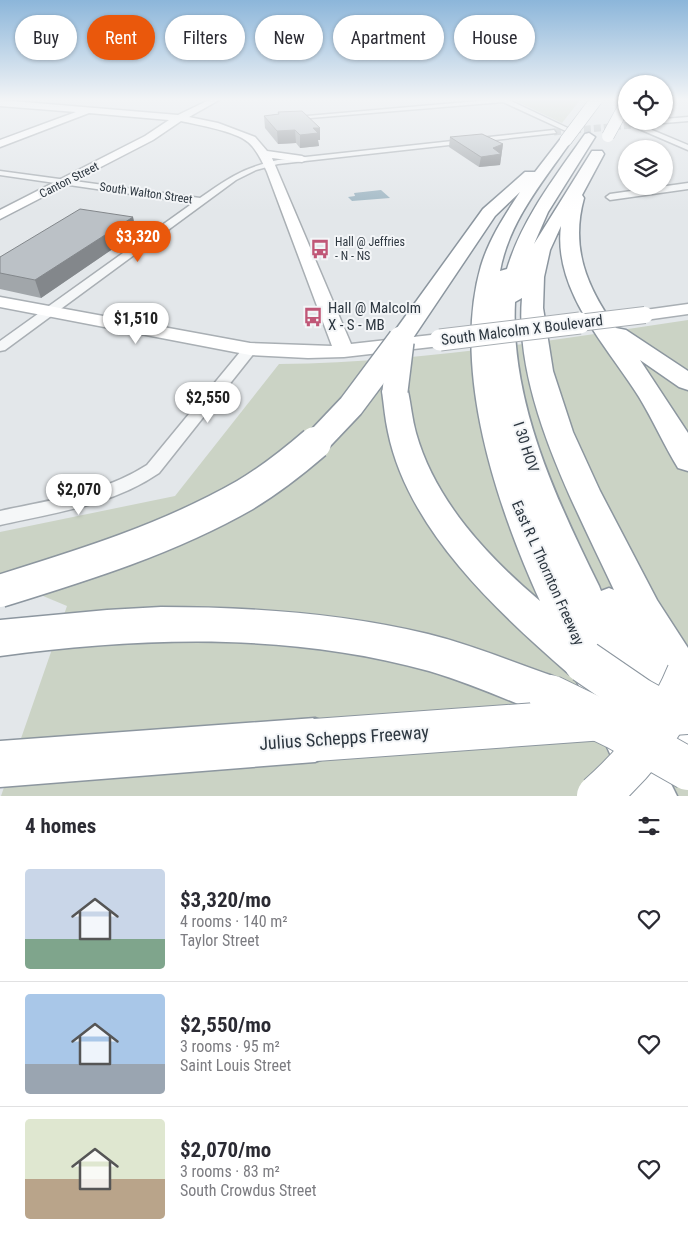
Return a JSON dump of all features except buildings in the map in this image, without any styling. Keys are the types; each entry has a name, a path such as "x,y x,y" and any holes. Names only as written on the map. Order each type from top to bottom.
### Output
{"highway":[{"name":"East R L Thornton Freeway","path":"577,137 510,221 497,246 488,276 484,313 484,358 492,417 511,488 534,549 653,796"},
{"path":"0,591 100,560 169,533 244,496 296,460 318,442 351,407 464,248 501,201 577,137"},
{"name":"I 30 HOV","path":"577,137 522,249 515,273 512,319 517,364 528,414 563,510 595,578 688,742"},
{"name":"I 30 HOV","path":"577,137 523,228 508,266 502,318 508,383 533,470 558,533 625,672 688,790"},
{"name":"East R L Thornton Freeway","path":"578,137 580,186 555,219 541,248 534,277 533,310 537,354 551,407 577,473 651,626 688,681"},
{"path":"580,186 572,208 568,232 570,254 576,274 599,319 670,424 688,461"},
{"path":"599,319 649,357 688,382"},
{"path":"401,339 395,391 397,417 406,452 426,496 458,541 523,610 578,656 639,699 688,726"},
{"path":"0,638 135,626 199,624 315,632 372,641 429,654 550,696 616,728 688,769"},
{"path":"598,796 613,783 652,740 681,691 688,673"},
{"name":"Julius Schepps Freeway","path":"0,764 688,713"}],"street":[{"path":"0,144 18,137"},
{"name":"Canton Street","path":"0,215 150,137"},
{"path":"246,137 251,140 266,158 344,351"},
{"path":"0,347 202,201 266,158 302,159 564,137"},
{"path":"662,137 688,148"},
{"name":"South Walton Street","path":"0,173 202,201"},
{"path":"610,196 688,186"},
{"name":"South Malcolm X Boulevard","path":"0,302 250,349 308,352 344,351 688,309"},
{"path":"0,518 118,488 144,477 250,349"}],"shaded area":[{"path":"688,320 688,796 1,796 67,606 0,578 0,532 175,496 279,364 331,363 433,355"}],"water":[{"path":"381,190 390,198 352,201 348,197 355,196 354,193"}],"place":[{"name":"Hall @ Jeffries - N - NS","path":"320,249"},
{"name":"Hall @ Malcolm X - S - MB","path":"313,317"}]}
